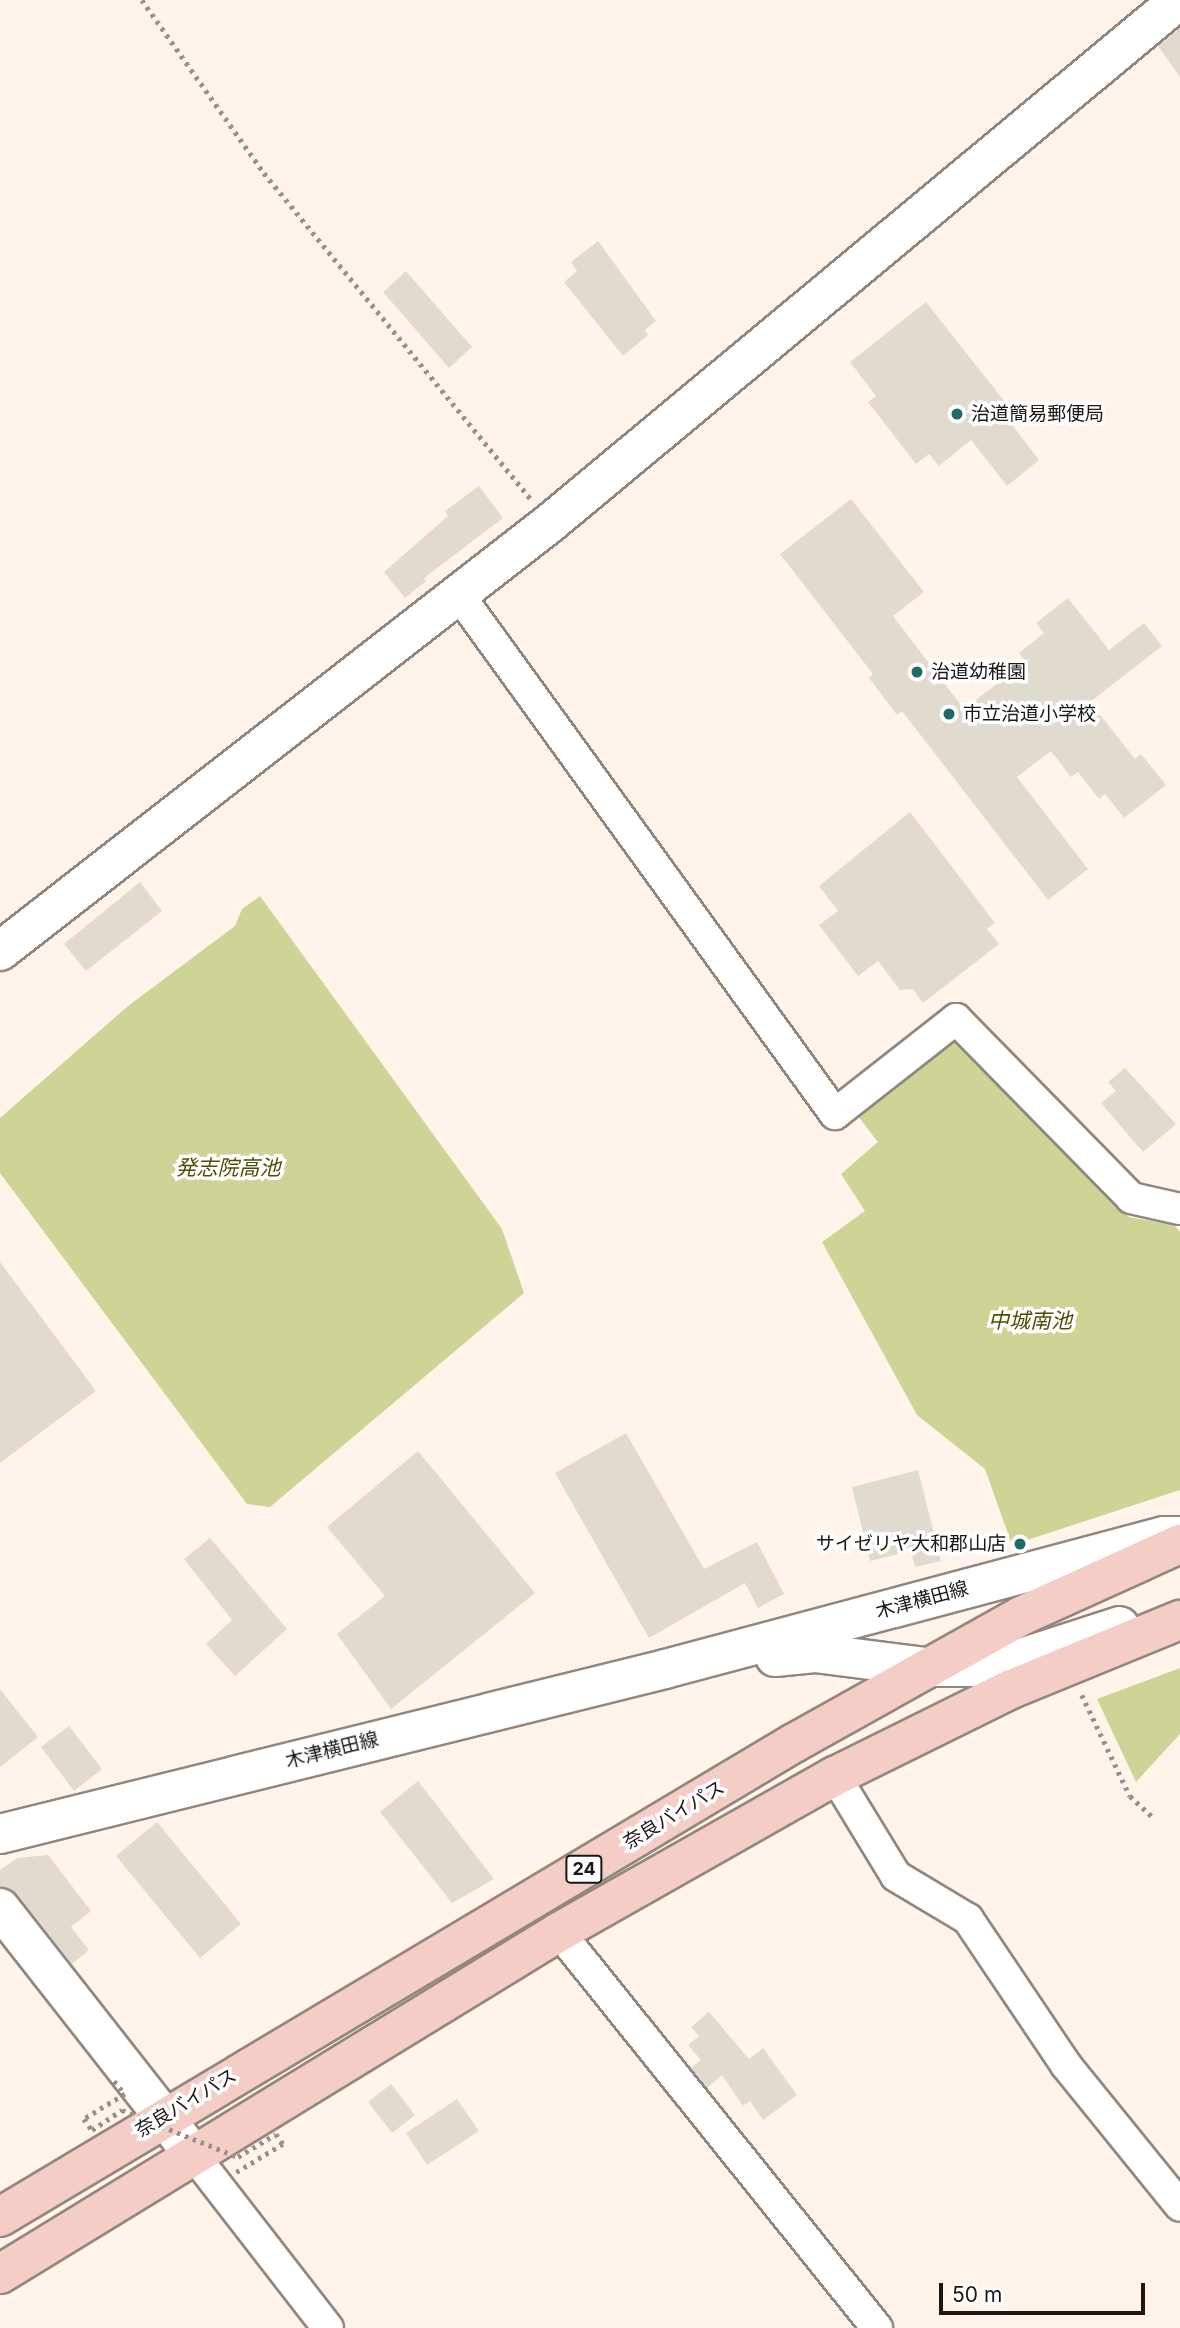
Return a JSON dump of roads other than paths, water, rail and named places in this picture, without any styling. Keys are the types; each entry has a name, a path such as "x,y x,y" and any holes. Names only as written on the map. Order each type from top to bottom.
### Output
{"highway":[{"name":"奈良バイパス","path":"0,2217 165,2116 926,1667 1021,1616 1180,1544"},
{"name":"24","path":"0,2274 559,1932 835,1776 1070,1665 1180,1620"}],"street":[{"path":"0,951 550,523 1179,0"},
{"path":"459,595 835,1114 956,1018 1131,1198 1179,1204"},
{"name":"木津横田線","path":"0,1834 665,1669 1164,1536 1180,1536"},
{"name":"木津横田線","path":"665,1669 815,1653 926,1667 993,1667 1123,1624 1180,1612"},
{"path":"835,1776 896,1876 968,1919 1066,2066 1180,2206"},
{"path":"0,1908 328,2328"},
{"path":"559,1932 877,2328"}],"water":[{"name":"発志院高池","path":"260,896 502,1229 524,1293 270,1507 247,1504 0,1173 0,1118 128,1006 235,926 242,909"},
{"name":"中城南池","path":"951,1034 961,1035 1129,1217 1174,1225 1180,1232 1180,1490 1012,1545 985,1469 917,1415 822,1242 865,1211 841,1174 878,1142 854,1111"},
{"path":"1180,1668 1180,1734 1136,1782 1097,1699"}],"place":[{"name":"治道簡易郵便局","path":"957,414"},
{"name":"治道幼稚園","path":"917,672"},
{"name":"市立治道小学校","path":"949,714"},
{"name":"サイゼリヤ大和郡山店","path":"1020,1544"}]}
